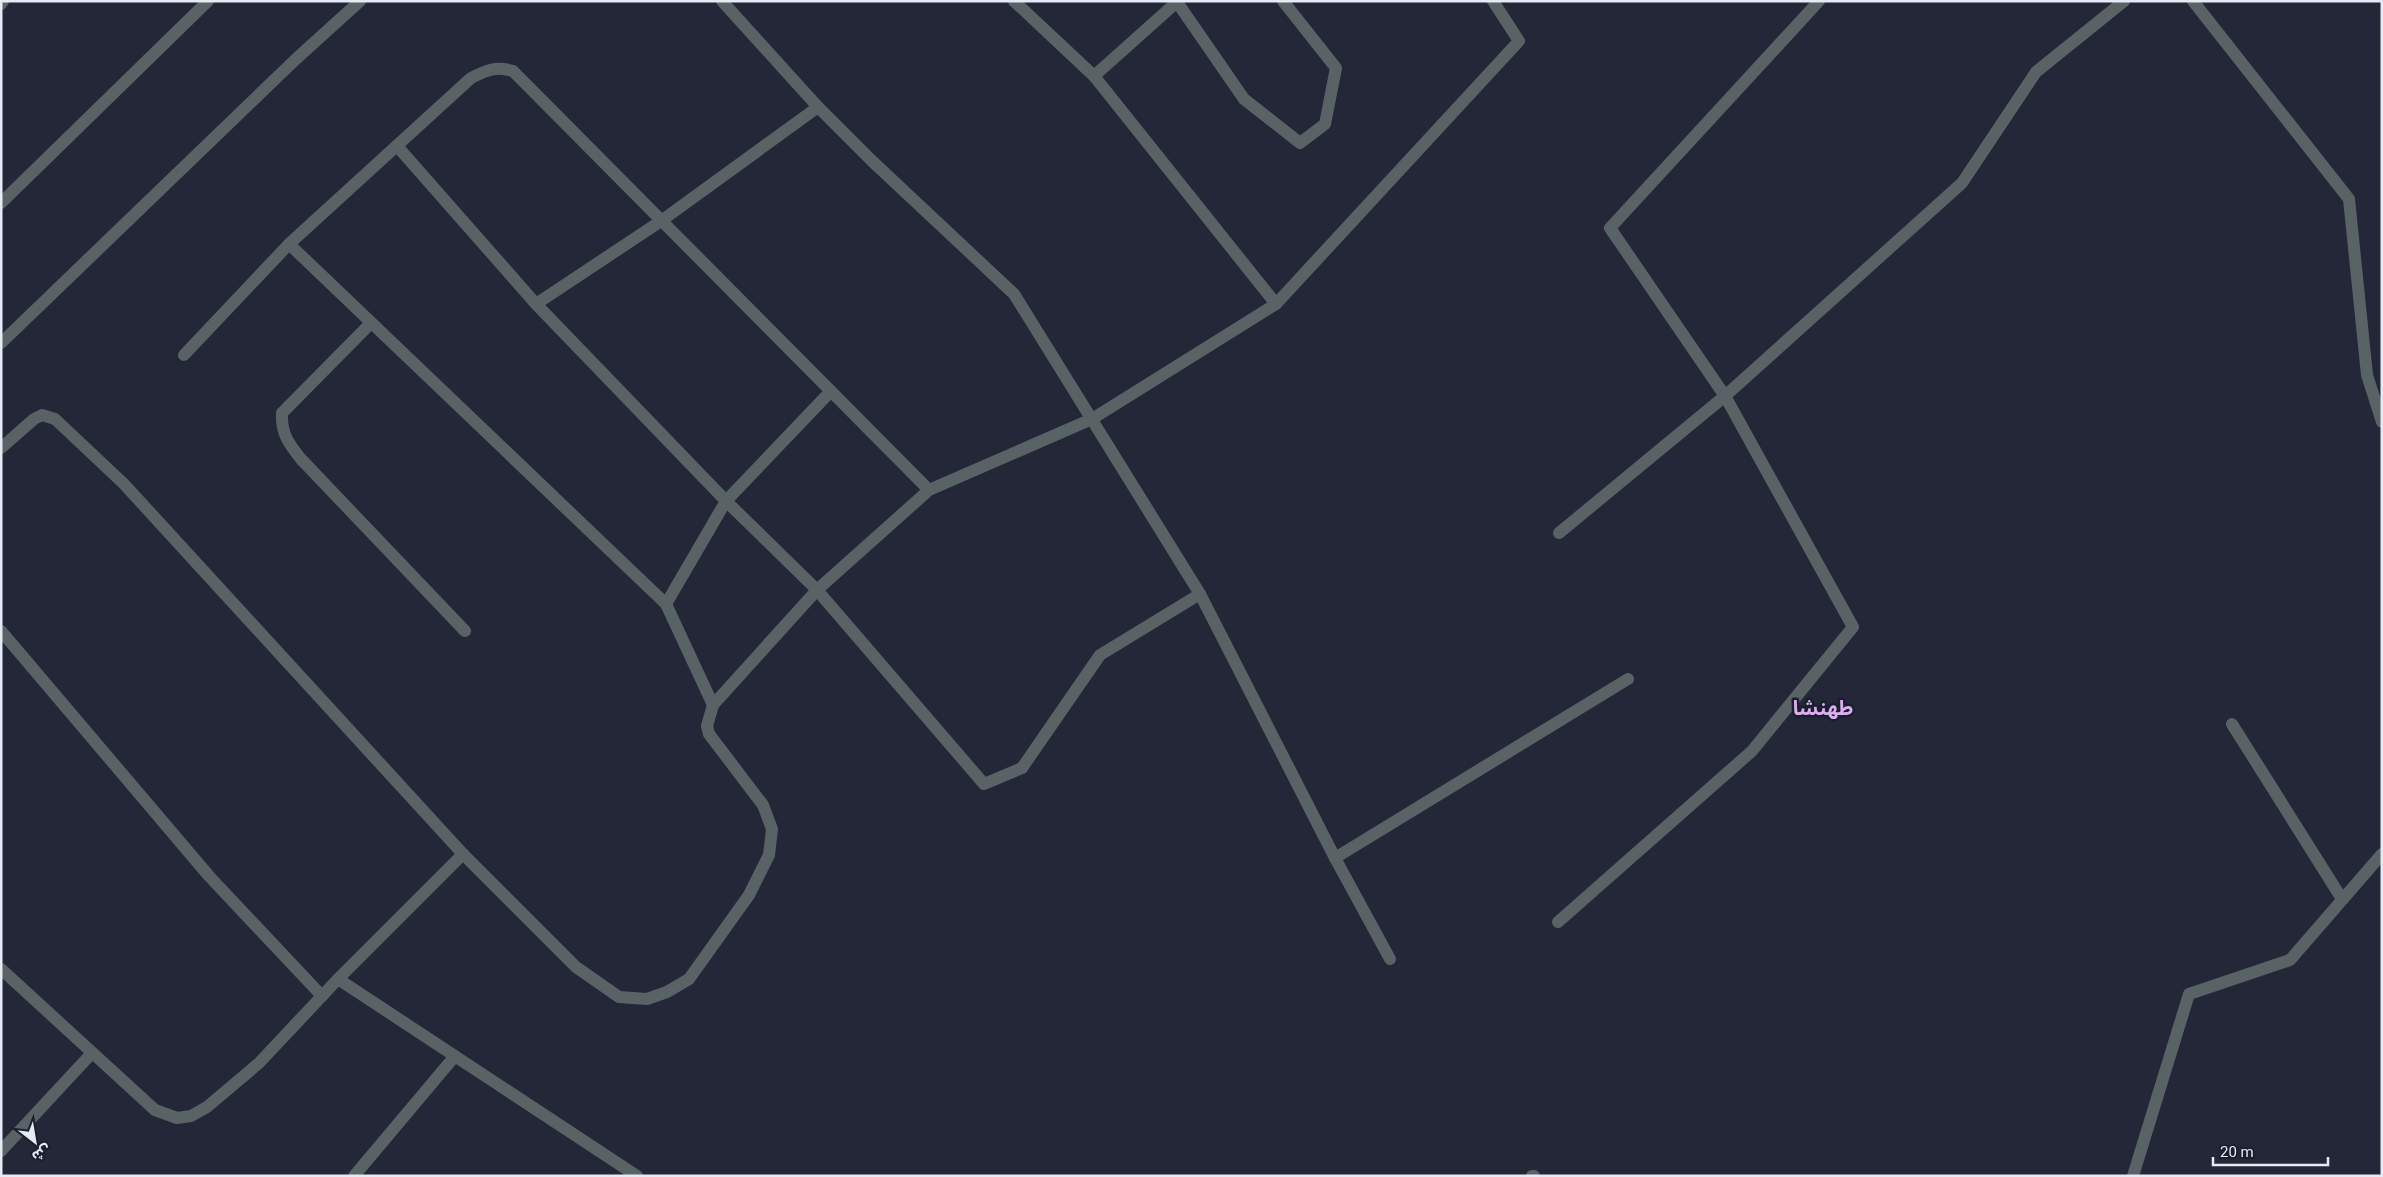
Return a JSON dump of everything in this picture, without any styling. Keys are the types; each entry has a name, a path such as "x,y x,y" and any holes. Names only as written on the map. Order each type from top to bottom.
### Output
{"street":[{"path":"1,343 289,66 360,1"},
{"path":"722,1 818,107 871,160 1014,294 1200,594 1335,858 1390,959"},
{"path":"1014,1 1094,76 1276,304"},
{"path":"1094,76 1177,2 1244,99 1300,143 1325,124 1336,68 1283,1"},
{"path":"1,448 34,419 42,415 55,419 124,484 463,854 576,968 593,982 619,997 647,999 674,988 689,979 749,895 769,855 772,828 764,805 709,734 707,726 713,704 818,590 929,490 1092,419 1276,304 1519,41 1492,1"},
{"path":"1558,922 1752,751 1853,627 1725,396 1610,228 1819,1"},
{"path":"1559,533 1725,396 1962,183 2036,72 2124,1"},
{"path":"2193,1 2349,199 2367,375 2382,422"},
{"path":"1,203 206,2"},
{"path":"184,356 289,244 471,78 488,69 500,67 513,71 929,490"},
{"path":"536,304 662,222 818,107"},
{"path":"397,146 536,304 726,501 818,590 984,784 1022,768 1100,655 1200,594"},
{"path":"289,244 666,604 713,704"},
{"path":"372,323 282,413 282,425 286,440 301,459 465,631"},
{"path":"666,604 726,501 831,391"},
{"path":"1,631 209,876 322,996"},
{"path":"1335,858 1628,679"},
{"path":"2232,724 2342,899"},
{"path":"1,969 155,1110 177,1118 191,1116 207,1107 258,1063 338,979 463,854"},
{"path":"2133,1176 2189,994 2290,960 2382,854"},
{"path":"338,979 636,1176"},
{"path":"1,1151 92,1053"},
{"path":"354,1176 455,1056"}],"district":[{"name":"طهنشا","path":"1823,708"}]}
